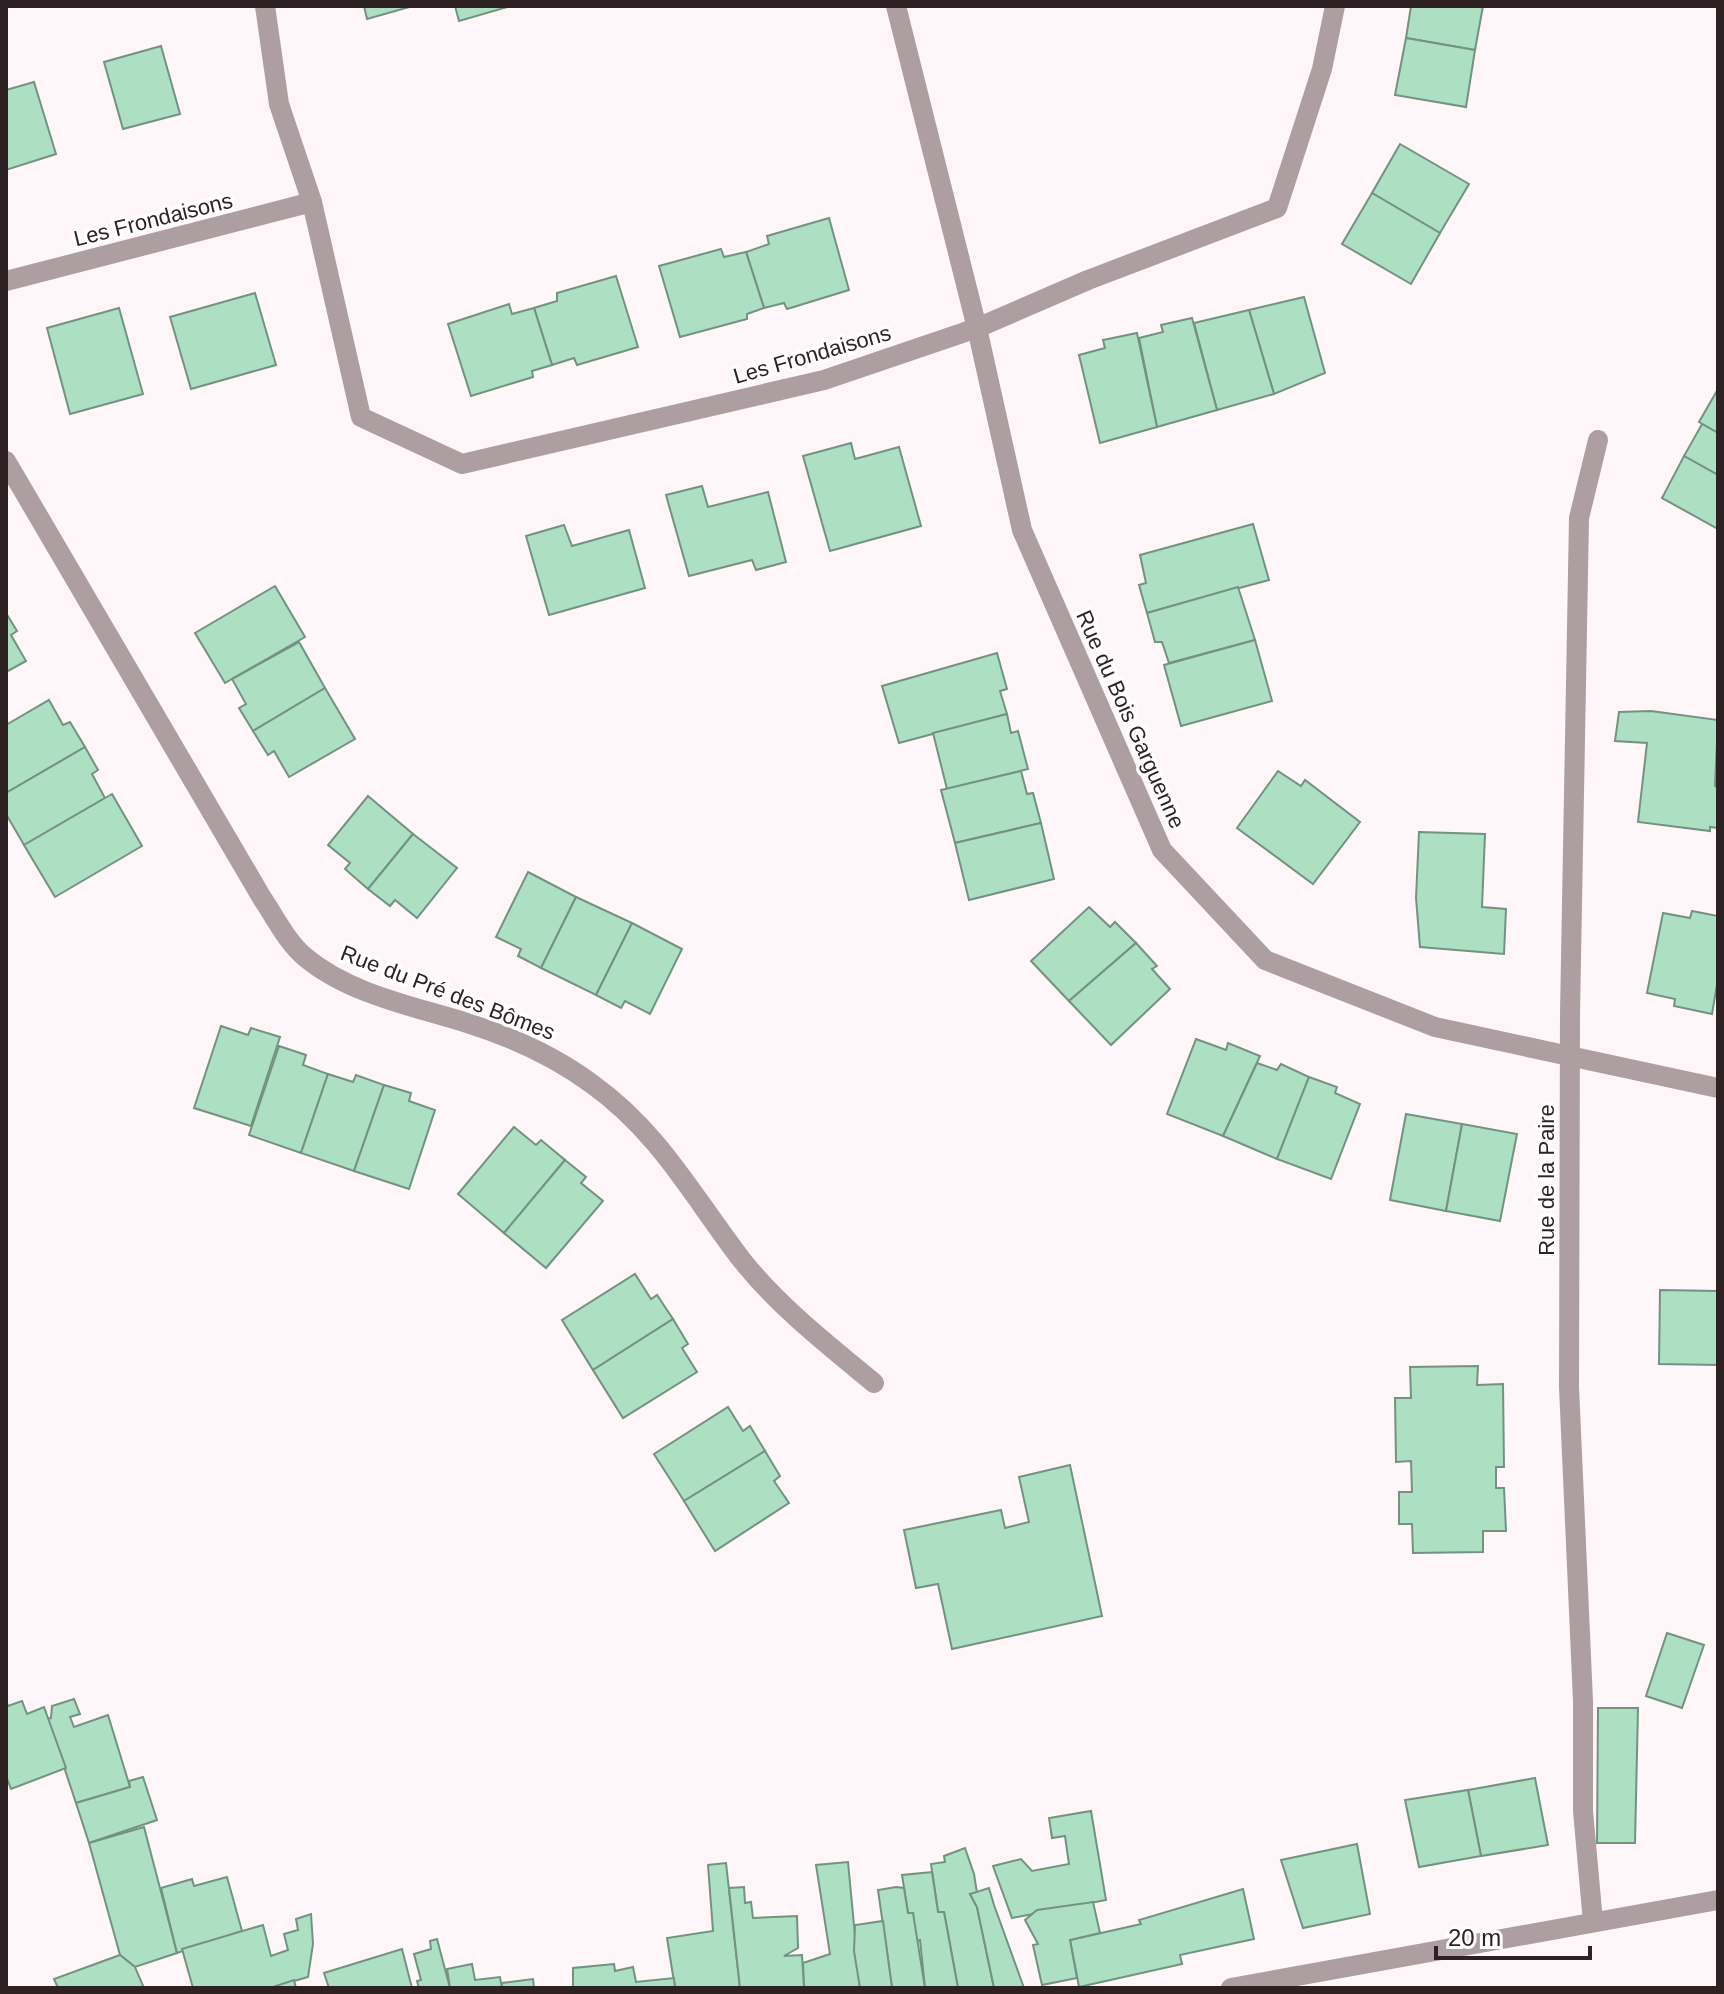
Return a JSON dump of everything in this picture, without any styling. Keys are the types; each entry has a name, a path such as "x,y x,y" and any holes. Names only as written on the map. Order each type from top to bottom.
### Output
{"street":[{"name":"Les Frondaisons","path":"265,6 279,104 312,202 361,417 462,464 824,380 977,328 1088,280 1277,208 1322,69 1335,6"},
{"name":"Rue du Bois Garguenne","path":"896,6 977,328 1022,530 1162,850 1265,960 1435,1027 1718,1088"},
{"name":"Les Frondaisons","path":"6,281 312,202"},
{"name":"Rue de la Paire","path":"1593,1922 1583,1811 1583,1701 1569,1387 1570,1056 1579,518 1598,440"},
{"name":"Rue du Pré des Bômes","path":"6,461 262,898 302,955 346,983 508,1038 556,1059 593,1084 627,1112 657,1143 682,1173 742,1261 771,1292 874,1383"},
{"path":"1231,1988 1718,1900"}],"building":[{"path":"364,6 413,6 367,19"},
{"path":"455,6 511,6 459,21"},
{"path":"1411,6 1483,6 1475,50 1406,38"},
{"path":"1406,38 1475,50 1466,107 1395,95"},
{"path":"161,46 180,114 123,129 104,62"},
{"path":"34,82 56,154 6,170 6,90"},
{"path":"1400,144 1469,184 1440,233 1372,193"},
{"path":"1372,193 1440,233 1411,284 1342,244"},
{"path":"829,218 849,290 787,309 784,303 764,308 746,252 769,244 767,236"},
{"path":"721,249 724,257 746,252 764,308 747,314 747,319 680,337 659,266"},
{"path":"616,276 638,347 577,365 574,358 552,365 534,308 557,301 557,293"},
{"path":"255,293 276,365 191,389 170,317"},
{"path":"1304,297 1325,373 1274,394 1249,310"},
{"path":"509,304 512,314 534,308 552,365 532,371 533,377 471,396 448,324"},
{"path":"119,308 143,394 70,414 47,328"},
{"path":"1249,310 1274,394 1217,410 1194,323"},
{"path":"1192,318 1217,410 1157,427 1139,338 1163,332 1161,325"},
{"path":"1137,333 1157,427 1100,443 1079,355 1105,348 1103,340"},
{"path":"1718,389 1718,433 1699,422"},
{"path":"1702,424 1718,433 1718,475 1684,456"},
{"path":"851,443 855,459 899,447 921,526 830,551 803,456"},
{"path":"1684,456 1718,475 1718,529 1662,498"},
{"path":"702,486 708,507 768,492 786,562 756,570 752,560 689,576 666,495"},
{"path":"1253,524 1269,580 1147,613 1139,585 1146,583 1140,555"},
{"path":"564,525 572,546 629,530 645,588 549,615 526,536"},
{"path":"275,586 305,637 225,683 195,633"},
{"path":"1238,587 1255,640 1169,663 1162,642 1155,642 1147,613"},
{"path":"6,613 17,631 11,635 26,661 6,672"},
{"path":"1255,640 1272,701 1181,726 1164,665"},
{"path":"299,642 325,688 253,731 239,708 246,704 232,679"},
{"path":"997,653 1007,689 1000,691 1007,714 899,743 882,686"},
{"path":"325,688 355,739 289,777 274,751 268,755 253,731"},
{"path":"49,700 63,725 70,722 85,747 6,793 6,725"},
{"path":"1651,711 1718,720 1715,786 1718,787 1718,828 1710,827 1710,831 1638,822 1647,743 1615,741 1619,712"},
{"path":"1007,714 1011,733 1018,731 1028,769 947,789 933,733"},
{"path":"85,747 98,770 92,774 105,798 24,845 6,814 6,793"},
{"path":"1021,771 1027,794 1033,793 1041,823 955,843 941,790"},
{"path":"1278,771 1301,786 1305,780 1360,822 1313,884 1237,828"},
{"path":"112,794 142,846 55,897 24,845"},
{"path":"368,796 413,834 368,889 345,869 350,863 328,845"},
{"path":"1041,823 1054,879 969,900 955,843"},
{"path":"1419,832 1485,834 1482,907 1506,909 1504,954 1420,947 1416,898"},
{"path":"413,834 457,868 417,918 395,900 390,906 368,889"},
{"path":"528,872 576,897 541,968 518,956 521,949 496,937"},
{"path":"576,897 632,923 596,995 541,968"},
{"path":"1089,907 1110,927 1115,922 1136,943 1069,1001 1031,961"},
{"path":"1692,911 1718,916 1718,979 1712,1014 1674,1006 1675,999 1647,993 1663,913 1690,918"},
{"path":"632,923 682,949 650,1014 625,1001 621,1008 596,995"},
{"path":"1136,943 1157,966 1152,969 1170,989 1111,1045 1069,1001"},
{"path":"221,1026 248,1035 251,1028 280,1037 251,1126 194,1108"},
{"path":"1196,1039 1226,1050 1228,1043 1260,1056 1223,1136 1167,1114"},
{"path":"279,1046 306,1055 303,1065 328,1074 301,1153 249,1135"},
{"path":"1257,1063 1277,1070 1281,1064 1309,1077 1277,1159 1223,1136"},
{"path":"328,1074 353,1082 356,1075 384,1085 354,1171 301,1153"},
{"path":"1309,1077 1337,1087 1335,1093 1360,1104 1331,1179 1277,1159"},
{"path":"384,1085 411,1093 409,1101 435,1110 409,1189 354,1171"},
{"path":"1406,1114 1462,1124 1446,1211 1390,1200"},
{"path":"1462,1124 1517,1134 1500,1221 1446,1211"},
{"path":"514,1127 536,1145 541,1140 565,1160 504,1233 458,1194"},
{"path":"565,1160 586,1177 581,1183 603,1201 546,1268 504,1233"},
{"path":"635,1274 651,1299 657,1295 673,1319 593,1370 562,1320"},
{"path":"1660,1290 1718,1291 1718,1365 1659,1364"},
{"path":"673,1319 688,1344 682,1348 697,1372 623,1418 593,1370"},
{"path":"1478,1366 1477,1385 1503,1384 1504,1467 1496,1467 1496,1488 1504,1488 1506,1531 1483,1531 1483,1552 1413,1553 1412,1524 1399,1524 1399,1492 1412,1492 1411,1461 1396,1462 1395,1398 1411,1398 1410,1367"},
{"path":"728,1407 743,1431 750,1426 765,1451 684,1501 654,1454"},
{"path":"765,1451 780,1476 774,1481 789,1503 715,1551 684,1501"},
{"path":"1070,1465 1102,1616 952,1649 938,1584 916,1588 904,1530 1001,1510 1005,1528 1029,1522 1019,1477"},
{"path":"1667,1633 1704,1645 1682,1708 1646,1696"},
{"path":"74,1699 80,1714 70,1717 74,1727 108,1715 130,1787 76,1803 48,1719 51,1718 52,1706"},
{"path":"6,1700 8,1706 22,1701 27,1714 44,1707 66,1768 11,1789 6,1776"},
{"path":"1598,1708 1638,1708 1635,1843 1597,1843"},
{"path":"143,1777 157,1820 89,1843 76,1803 130,1787 129,1781"},
{"path":"1535,1778 1548,1845 1481,1856 1468,1790"},
{"path":"1468,1790 1481,1856 1419,1867 1405,1800"},
{"path":"1091,1811 1106,1900 1012,1918 993,1866 1021,1859 1032,1871 1069,1864 1065,1836 1052,1838 1049,1818"},
{"path":"144,1827 177,1953 135,1967 120,1955 89,1843"},
{"path":"1357,1844 1370,1914 1303,1928 1281,1860"},
{"path":"965,1848 977,1893 970,1894 977,1907 994,1988 958,1988 944,1912 938,1912 931,1864 945,1862 944,1856"},
{"path":"848,1862 860,1988 804,1988 803,1963 830,1954 816,1865"},
{"path":"726,1863 740,1988 675,1988 667,1938 713,1931 708,1865"},
{"path":"932,1872 938,1912 944,1912 958,1988 925,1988 920,1940 916,1941 913,1913 908,1913 902,1875"},
{"path":"227,1877 242,1931 177,1953 161,1888 192,1879 194,1886"},
{"path":"744,1887 745,1903 751,1902 753,1918 797,1916 798,1948 784,1956 802,1955 804,1988 740,1988 729,1888"},
{"path":"904,1888 908,1913 913,1913 925,1988 892,1988 878,1890"},
{"path":"989,1888 1024,1988 994,1988 977,1907 970,1894"},
{"path":"1243,1889 1254,1939 1180,1955 1182,1964 1079,1987 1070,1940 1141,1924 1139,1920"},
{"path":"1093,1902 1100,1933 1070,1940 1077,1978 1042,1985 1033,1945 1038,1944 1025,1920 1037,1910"},
{"path":"311,1914 313,1944 308,1977 270,1988 193,1988 182,1949 263,1925 271,1956 288,1950 284,1934 298,1930 296,1919"},
{"path":"883,1921 892,1988 860,1988 854,1951 855,1925"},
{"path":"437,1939 450,1988 419,1988 417,1981 421,1980 414,1954 431,1949 430,1941"},
{"path":"402,1949 412,1988 329,1988 324,1973"},
{"path":"120,1955 135,1967 144,1988 58,1988 54,1979"},
{"path":"472,1964 475,1980 500,1977 502,1988 450,1988 447,1969"},
{"path":"614,1964 615,1971 633,1967 636,1982 674,1978 675,1988 573,1988 573,1968"},
{"path":"533,1979 534,1988 502,1988 502,1983"},
{"path":"294,1980 296,1988 270,1988"}]}
